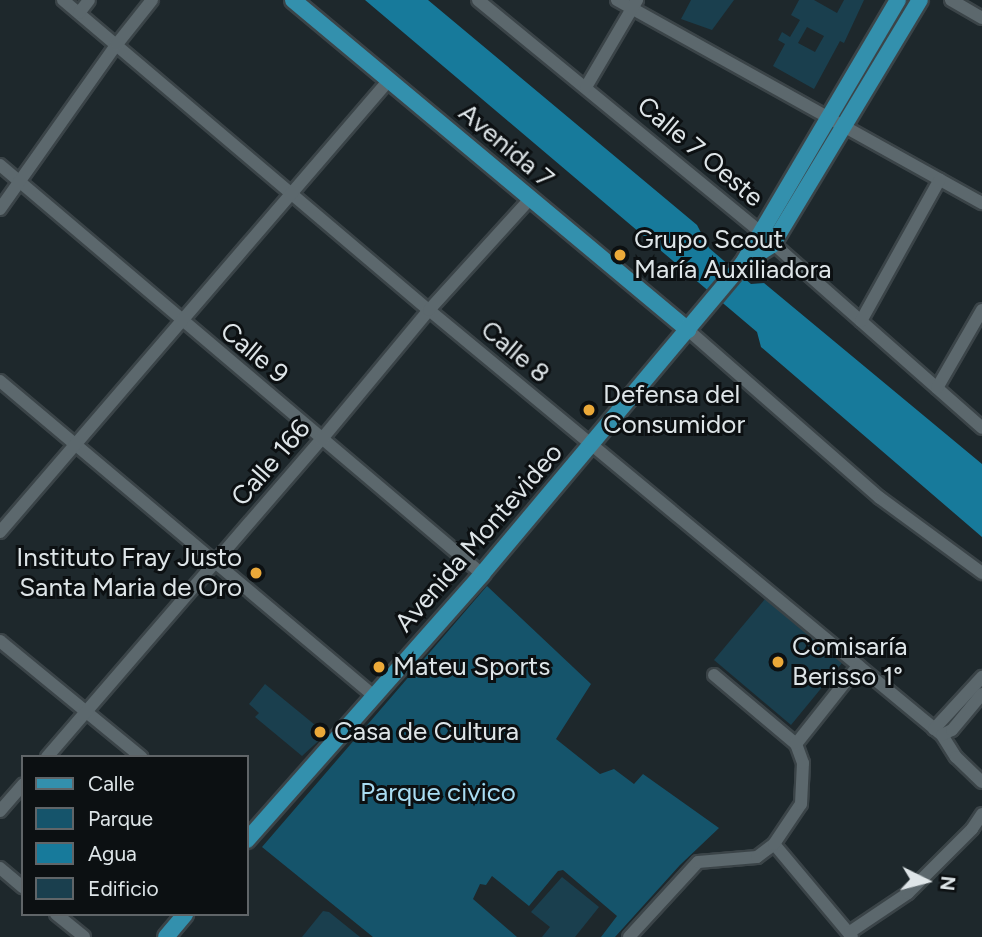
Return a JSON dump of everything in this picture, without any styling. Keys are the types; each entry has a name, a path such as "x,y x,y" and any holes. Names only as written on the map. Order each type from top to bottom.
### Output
{"main road":[{"name":"Avenida 7","path":"293,0 688,330"},
{"name":"Avenida Montevideo","path":"248,840 482,574 743,263 831,118 898,0"},
{"name":"Avenida Montevideo","path":"743,263 772,244 920,0"},
{"path":"166,937 183,916"}],"street":[{"name":"Calle 8","path":"63,0 429,310 938,732 956,757 982,782"},
{"path":"79,13 89,0"},
{"path":"0,209 117,44 152,0"},
{"name":"Calle 7 Oeste","path":"478,0 760,232 982,428"},
{"path":"617,0 634,4 982,203"},
{"path":"951,0 982,18"},
{"path":"586,87 634,4"},
{"path":"0,532 389,80"},
{"name":"Calle 9","path":"0,165 482,574"},
{"path":"861,321 940,179"},
{"name":"Calle 166","path":"49,755 321,440 429,310 530,199"},
{"path":"936,388 982,310"},
{"path":"688,330 880,498 958,552 982,573"},
{"path":"0,381 374,696"},
{"path":"0,641 139,755"},
{"path":"796,744 858,666"},
{"path":"629,937 698,862 757,857 774,844 802,804 803,763 796,744 715,675"},
{"path":"938,732 982,677"},
{"path":"938,732 952,730 982,694"},
{"path":"0,811 21,787"},
{"path":"774,844 851,935 908,893 972,829 982,814"},
{"path":"0,868 21,885"},
{"path":"58,916 84,937"}],"green space":[{"name":"Parque civico","path":"487,586 591,684 556,739 600,774 614,769 634,784 643,774 719,828 680,865 615,937 601,937 617,916 563,870 558,871 529,906 492,876 486,885 480,884 473,899 517,937 373,937 262,847"}],"water":[{"path":"365,0 428,0 697,225 709,248 751,284 764,283 982,464 982,537 761,347 757,332"}],"building":[{"path":"691,0 734,0 712,30 681,19"},
{"path":"799,0 814,0 837,13 844,0 864,0 844,43 840,41 814,89 773,66 785,44 778,40 782,32 790,37 800,20 791,15","holes":["807,27 824,36 815,52 798,43"]},
{"name":"Comisaría Berisso 1°","path":"765,599 842,663 791,725 714,660"},
{"path":"265,684 326,734 302,756 255,717 259,713 249,704"},
{"path":"562,877 599,907 575,937 542,937 550,927 531,912"},
{"path":"323,911 329,912 360,937 302,937"}],"place":[{"name":"Grupo Scout María Auxiliadora","path":"620,255"},
{"name":"Defensa del Consumidor","path":"589,410"},
{"name":"Instituto Fray Justo Santa Maria de Oro","path":"256,573"},
{"name":"Comisaría Berisso 1°","path":"778,662"},
{"name":"Mateu Sports","path":"379,667"},
{"name":"Casa de Cultura","path":"320,732"}]}
